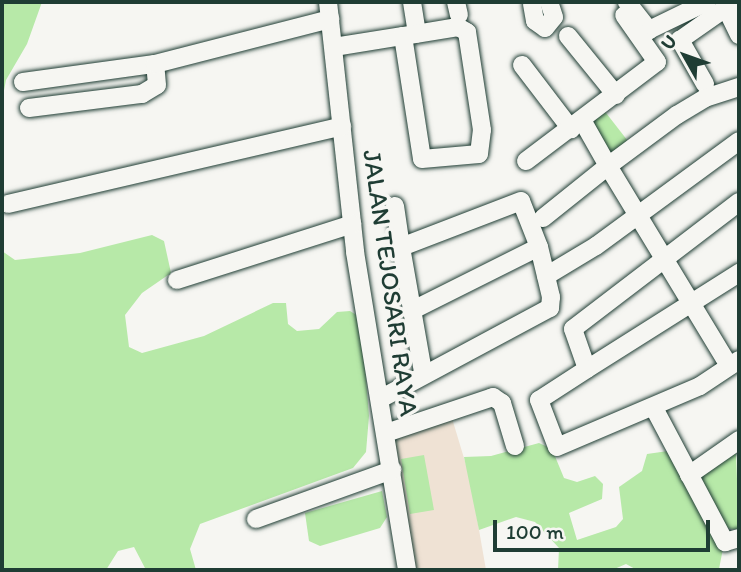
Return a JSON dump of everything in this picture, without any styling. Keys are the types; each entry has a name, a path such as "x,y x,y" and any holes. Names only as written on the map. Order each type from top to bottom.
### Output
{"street":[{"path":"334,47 410,35 458,27 467,32 482,130 479,154 422,159 410,35 412,2"},
{"path":"625,9 649,30 707,2"},
{"path":"705,84 680,40 730,5 739,35"},
{"path":"526,161 657,62 625,9"},
{"path":"23,82 155,64 329,10"},
{"name":"JALAN TEJOSARI RAYA","path":"329,10 352,224 407,570"},
{"path":"568,36 616,95"},
{"path":"29,108 142,94 157,85 155,64"},
{"path":"522,65 577,125 608,166 637,213 663,264 691,306 734,363 654,408 557,447 539,400 691,306 739,273"},
{"path":"543,218 677,115 705,98 739,87"},
{"path":"8,204 342,126"},
{"path":"546,276 596,246 637,213 739,141"},
{"path":"380,399 423,372 546,312 551,297 539,247 519,201 401,247"},
{"path":"587,369 573,329 663,264 739,202"},
{"path":"395,206 423,372"},
{"path":"177,280 352,224"},
{"path":"411,311 539,247"},
{"path":"386,433 493,397 502,402 514,446"},
{"path":"654,408 725,542 739,538"},
{"path":"689,475 739,440"},
{"path":"256,519 392,470"}],"shaded area":[{"path":"451,415 470,478 486,570 413,570 388,434"}],"green space":[{"path":"2,2 42,2 27,44 6,80 2,101"},
{"path":"603,109 631,145 613,158 585,123"},
{"path":"152,235 164,241 171,273 142,293 125,315 129,347 142,353 204,336 273,303 286,303 288,324 297,331 319,329 337,312 350,311 361,318 369,416 366,452 353,468 200,524 190,549 196,570 146,570 134,547 118,551 106,570 2,570 2,251 15,260 80,253"},
{"path":"539,443 552,449 564,478 577,482 595,476 603,484 602,499 569,513 577,540 616,527 623,519 619,487 642,471 647,454 668,451 685,482 736,453 739,530 727,528 719,569 637,570 626,564 612,570 558,570 559,548 535,522 516,517 479,530 464,457 491,456"},
{"path":"424,455 434,510 410,514 401,459"},
{"path":"382,491 387,517 380,528 320,546 309,541 305,513"}]}
